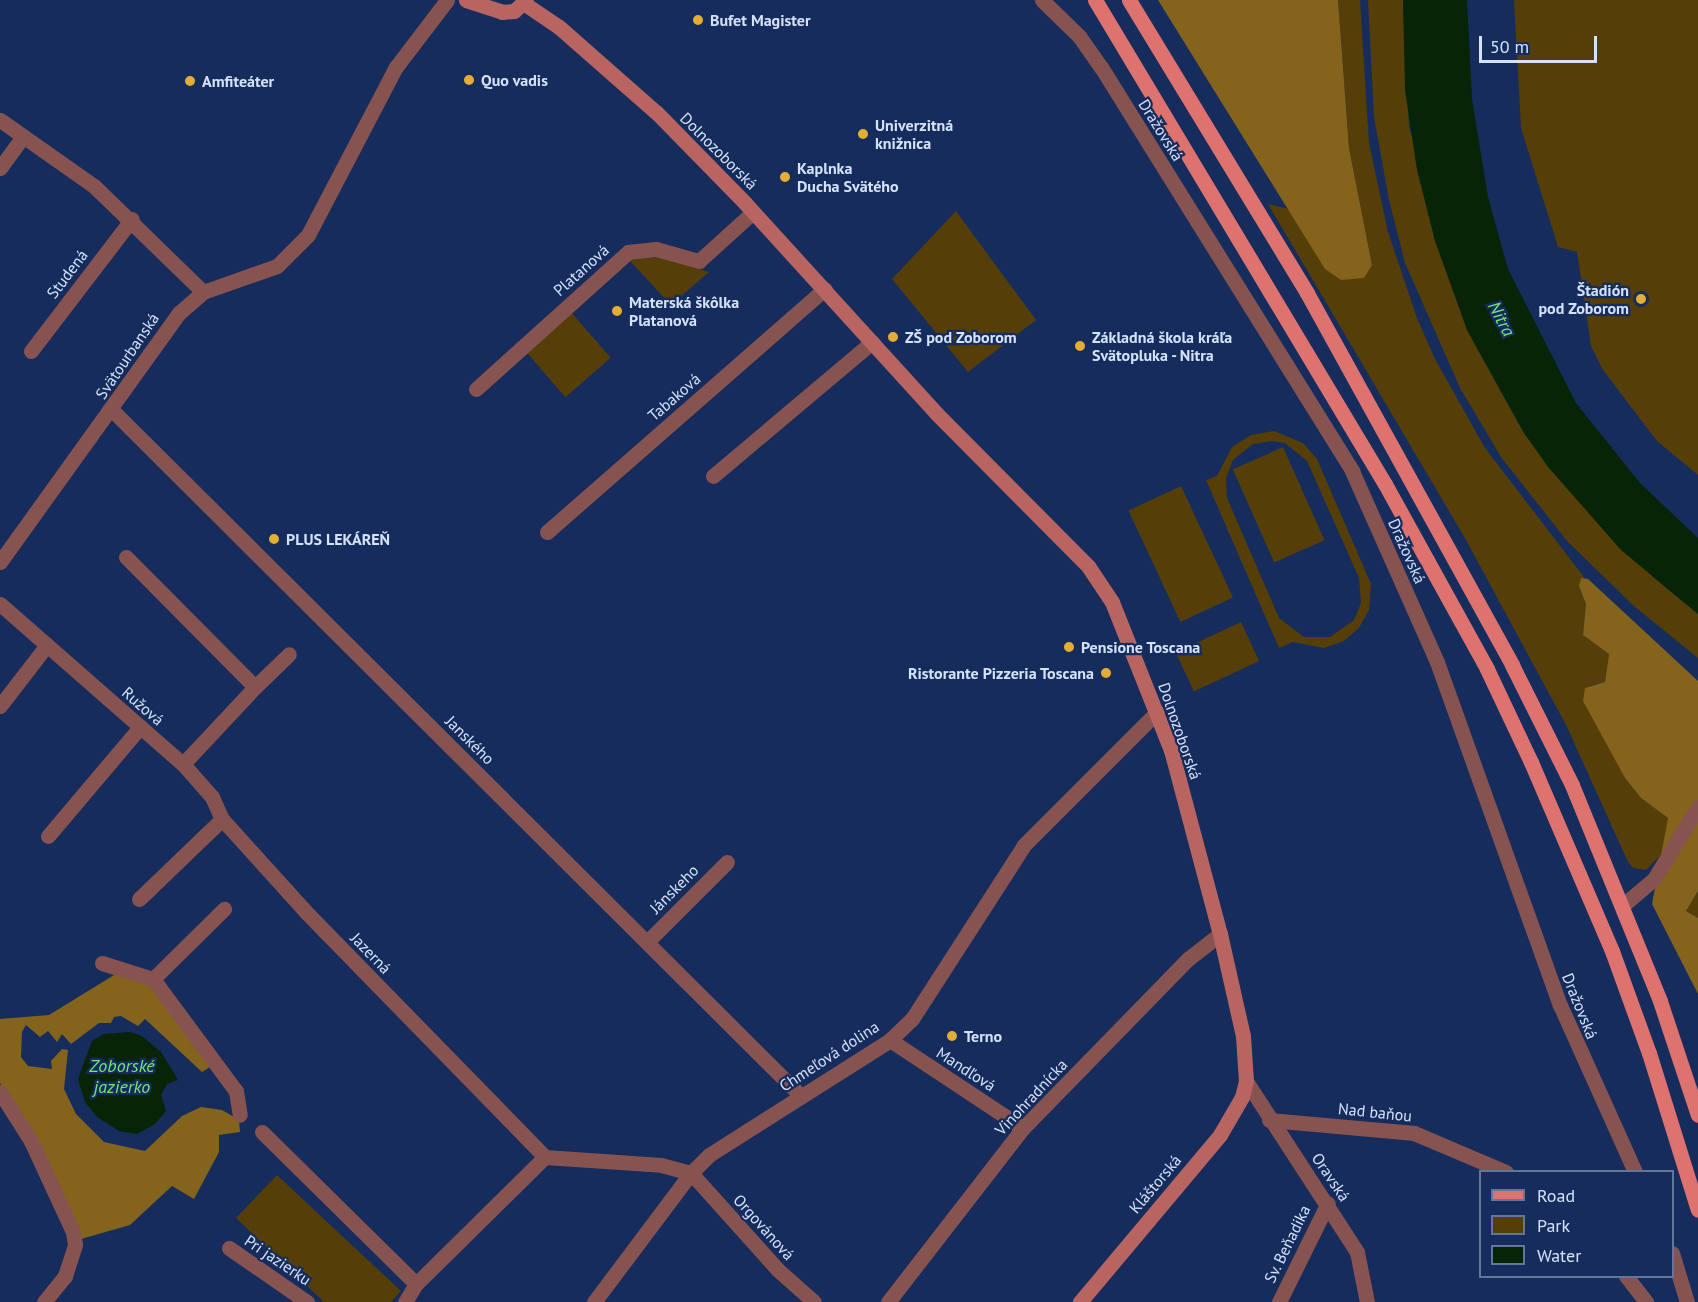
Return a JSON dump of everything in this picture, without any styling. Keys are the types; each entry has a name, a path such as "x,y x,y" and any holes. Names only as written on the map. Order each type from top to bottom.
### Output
{"main road":[{"path":"1095,0 1385,484 1486,669 1546,795 1612,951 1649,1053 1698,1210"},
{"path":"1129,0 1307,293 1406,466 1572,784 1660,1000 1698,1115"}],"street":[{"name":"Svätourbanská","path":"0,562 112,410 160,336 179,313 203,292 277,266 293,254 308,235 396,67 447,0"},
{"name":"Dolnozoborská","path":"466,0 502,12 514,11 525,2 559,27 657,113 825,289 936,413 1088,566 1112,602 1157,712 1220,934 1243,1036 1246,1081"},
{"name":"Dražovská","path":"1042,0 1079,36 1101,67 1352,471 1434,656 1560,1005 1634,1170"},
{"path":"0,120 22,138 94,186 132,219 203,292"},
{"path":"0,168 22,138"},
{"name":"Platanová","path":"476,389 628,252 656,249 699,261 753,212"},
{"name":"Studená","path":"31,351 132,219"},
{"name":"Tabaková","path":"547,532 825,289"},
{"path":"713,476 872,342"},
{"name":"Janského","path":"112,410 801,1096"},
{"path":"126,557 255,687"},
{"name":"Ružová","path":"0,604 183,764"},
{"path":"0,706 47,645"},
{"path":"183,764 289,654"},
{"name":"Chmeľová dolina","path":"594,1302 691,1173 709,1155 890,1040 912,1019 1024,845 1157,712"},
{"path":"48,836 140,727"},
{"name":"Jazerná","path":"183,764 212,797 222,819 305,911 545,1157"},
{"path":"1622,906 1654,879 1698,807"},
{"path":"138,899 222,819"},
{"name":"Jánskeho","path":"647,942 727,862"},
{"path":"153,979 224,909"},
{"name":"Vinohradnícka","path":"888,1302 1023,1128 1188,959 1220,934"},
{"path":"102,963 153,979 236,1091 240,1115"},
{"name":"Mandľová","path":"890,1040 1023,1128"},
{"name":"Oravská","path":"1246,1081 1269,1120 1328,1203 1357,1252 1367,1302"},
{"name":"Kláštorská","path":"1080,1302 1220,1135 1242,1097 1246,1081"},
{"path":"0,1092 30,1141 73,1232 75,1245 65,1276 44,1302"},
{"name":"Nad baňou","path":"1269,1120 1414,1133 1501,1170"},
{"path":"262,1132 416,1284"},
{"path":"405,1302 416,1284 545,1157 661,1165 691,1173"},
{"name":"Orgovánová","path":"691,1173 778,1270 813,1302"},
{"name":"Sv. Beňadika","path":"1279,1302 1328,1203"},
{"name":"Pri jazierku","path":"229,1248 307,1302"},
{"path":"1674,1260 1687,1302"},
{"path":"1628,1278 1646,1302"}],"green space":[{"path":"1338,0 1360,0 1369,143 1388,232 1417,318 1435,359 1485,448 1584,577 1579,586 1586,604 1583,635 1609,654 1605,682 1590,686 1625,778 1641,798 1668,818 1663,853 1646,870 1633,868 1628,862 1566,725 1466,540 1268,204 1289,209 1372,265 1349,148"},
{"path":"1368,0 1403,0 1409,127 1467,330 1524,433 1549,468 1653,577 1698,614 1698,658 1635,607 1567,541 1501,457 1460,388 1405,263 1389,200 1374,117"},
{"path":"1514,0 1698,0 1698,475 1657,441 1603,370 1591,346 1577,252 1558,247 1521,128"},
{"path":"956,211 1036,320 968,372 892,279"},
{"path":"658,257 709,272 671,305 629,260"},
{"path":"570,311 611,358 565,397 525,350"},
{"path":"1274,431 1303,443 1317,459 1371,584 1369,610 1359,628 1344,641 1324,648 1293,642 1279,648 1206,480 1217,476 1232,447 1251,435","holes":["1272,441 1285,443 1307,461 1359,578 1361,603 1354,620 1330,637 1304,637 1279,618 1227,498 1226,478 1233,460 1253,444"]},
{"path":"1283,447 1324,540 1274,563 1233,469"},
{"path":"1181,486 1233,597 1180,622 1128,511"},
{"path":"1241,622 1259,661 1194,691 1176,652"},
{"path":"1698,891 1698,918 1686,911"},
{"path":"277,1175 401,1291 391,1302 324,1302 236,1218"}],"shaded area":[{"path":"1158,0 1338,0 1349,148 1372,265 1364,278 1341,280 1325,269"},
{"path":"1581,578 1588,579 1698,681 1698,891 1686,911 1698,918 1698,994 1652,904 1668,818 1641,798 1625,778 1583,701 1585,688 1605,682 1609,654 1583,635 1586,604 1579,586"},
{"path":"119,972 149,982 210,1067 202,1072 145,1019 138,1026 121,1016 114,1017 111,1023 99,1023 71,1044 62,1034 57,1042 48,1031 40,1037 26,1025 22,1032 21,1057 28,1066 52,1069 51,1061 62,1049 68,1050 64,1089 76,1114 104,1142 145,1151 182,1116 201,1107 222,1110 239,1120 240,1132 219,1135 219,1152 194,1199 172,1186 130,1225 81,1239 59,1184 0,1083 0,1019 49,1015"}],"water":[{"name":"Nitra","path":"1403,0 1467,0 1472,99 1488,197 1508,269 1576,403 1640,483 1698,538 1698,614 1621,550 1549,468 1524,433 1467,330 1435,241 1417,170 1405,90"},
{"name":"Zoborské jazierko","path":"130,1032 142,1036 161,1052 178,1080 167,1084 161,1095 166,1111 155,1124 137,1134 119,1131 97,1117 85,1102 78,1079 92,1041 104,1034"}],"place":[{"name":"Bufet Magister","path":"698,20"},
{"name":"Quo vadis","path":"469,80"},
{"name":"Amfiteáter","path":"190,81"},
{"name":"Univerzitná knižnica","path":"863,134"},
{"name":"Kaplnka Ducha Svätého","path":"785,177"},
{"name":"Štadión pod Zoborom","path":"1641,299"},
{"name":"Materská škôlka Platanová","path":"617,311"},
{"name":"ZŠ pod Zoborom","path":"893,337"},
{"name":"Základná škola kráľa Svätopluka - Nitra","path":"1080,346"},
{"name":"PLUS LEKÁREŇ","path":"274,539"},
{"name":"Pensione Toscana","path":"1069,647"},
{"name":"Ristorante Pizzeria Toscana","path":"1106,673"},
{"name":"Terno","path":"952,1036"}]}
